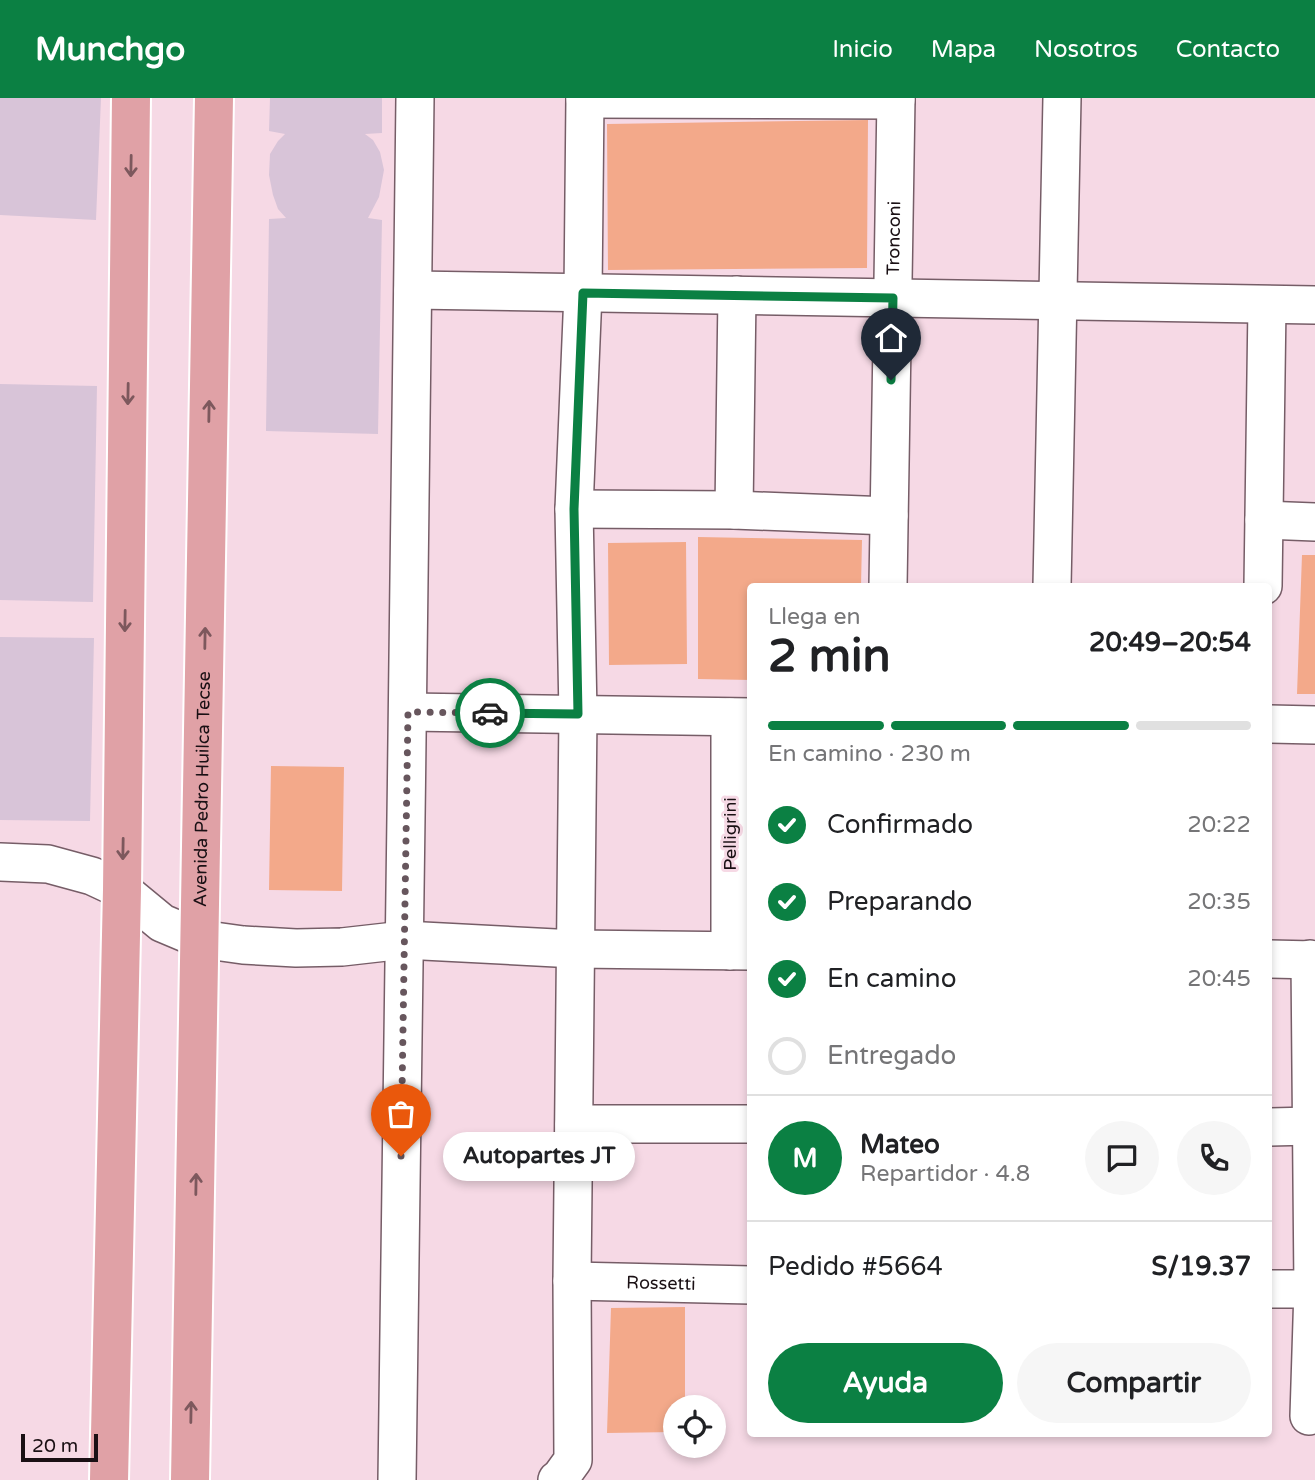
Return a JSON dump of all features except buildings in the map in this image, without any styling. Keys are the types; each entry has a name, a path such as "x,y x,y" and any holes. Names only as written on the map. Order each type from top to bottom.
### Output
{"main road":[{"path":"109,1480 122,890 131,98"},
{"name":"Avenida Pedro Huilca Tecse","path":"190,1480 214,98"}],"street":[{"path":"397,1480 415,98"},
{"path":"1052,583 1062,98"},
{"path":"556,1480 573,1460 572,1281 578,714 574,509 583,293 585,99 896,99"},
{"name":"Tronconi","path":"888,583 896,99"},
{"path":"413,290 1315,305"},
{"path":"734,510 737,295"},
{"path":"1263,583 1267,304"},
{"path":"574,509 734,510 889,516"},
{"path":"1264,520 1315,522"},
{"path":"408,712 741,717"},
{"name":"Pelligrini","path":"740,951 741,717"},
{"path":"1272,724 1315,725"},
{"path":"0,862 48,864 92,876 122,890 162,923 200,939 243,945 342,947 404,940 575,949 740,951"},
{"path":"1272,959 1312,959 1313,1289 1309,1416"},
{"path":"574,1124 747,1124"},
{"path":"1272,1127 1311,1126"},
{"name":"Rossetti","path":"572,1281 747,1285"},
{"path":"1272,1289 1313,1289"}],"shaded area":[{"path":"868,120 867,268 608,270 607,124"},
{"path":"698,537 862,540 861,583 747,583 747,680 698,679"},
{"path":"686,542 687,664 609,665 608,543"},
{"path":"1302,555 1315,555 1315,694 1297,694"},
{"path":"271,766 344,767 342,891 269,890"},
{"path":"685,1307 685,1395 663,1395 663,1432 607,1433 611,1308"}],"way so far":[{"path":"401,1156 408,712 490,713"}],"place":[{"name":"Autopartes JT","path":"401,1156"}],"route":[{"path":"490,713 578,714 574,509 583,293 893,298 891,380"}]}
